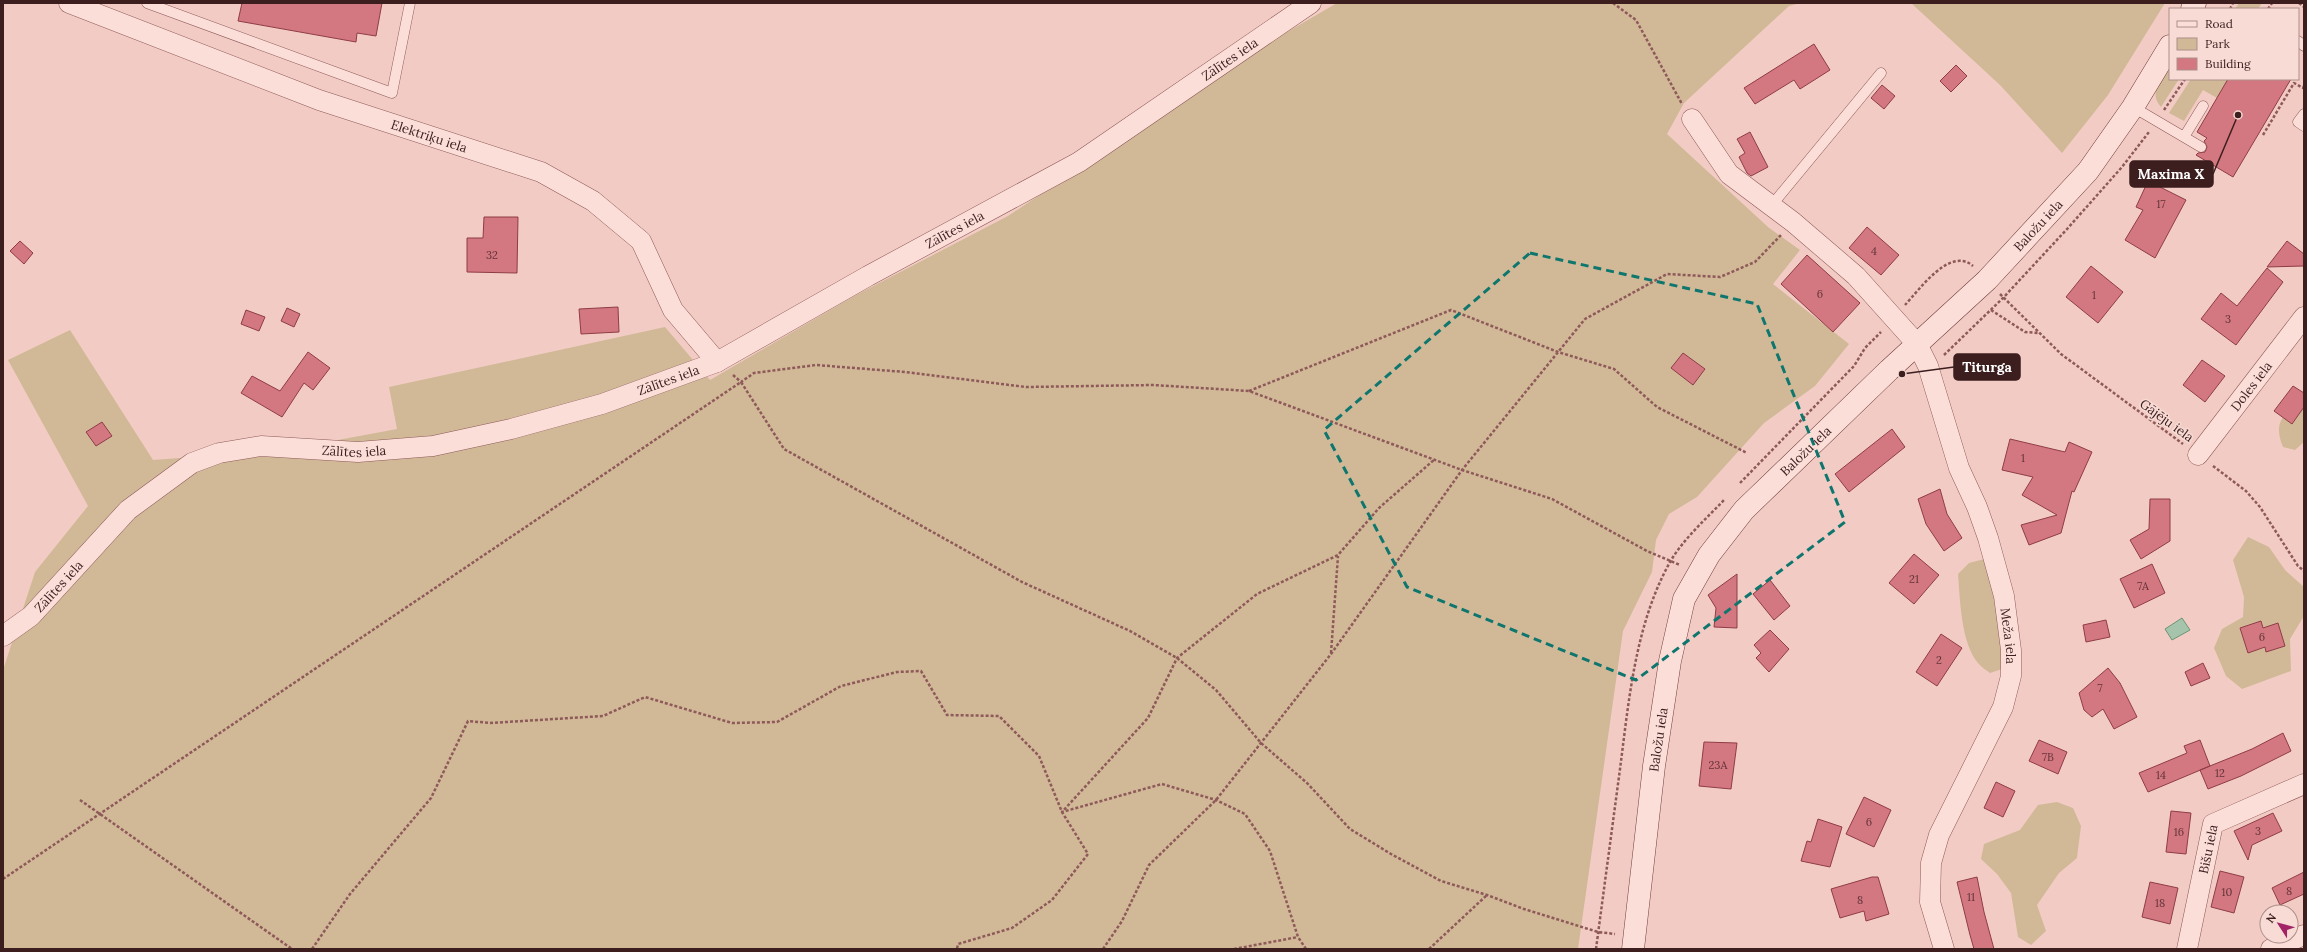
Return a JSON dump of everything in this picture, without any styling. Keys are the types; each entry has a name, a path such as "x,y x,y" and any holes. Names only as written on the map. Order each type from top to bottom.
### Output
{"main road":[{"name":"Baložu iela","path":"1633,942 1654,766 1670,661 1684,599 1708,555 1744,510 1917,344 1987,280 2088,171 2133,107 2169,48"}],"street":[{"name":"Elektriķu iela","path":"69,3 318,100 541,172 593,201 641,241 673,310 717,362"},
{"name":"Zālītes iela","path":"3,636 32,616 128,510 192,462 219,453 261,446 358,452 433,446 602,404 717,362 868,276 1078,162 1311,3"},
{"name":"Meža iela","path":"1692,119 1729,174 1793,222 1856,276 1917,344 1928,366 1958,468 1977,507 1988,538 2004,596 2011,650 2011,676 2002,708 1940,835 1931,863 1930,902 1944,949"},
{"name":"Doles iela","path":"2198,455 2304,317"},
{"name":"Bišu iela","path":"2187,949 2213,824 2304,784"},
{"path":"2271,949 2304,935"}],"lane":[{"path":"148,3 392,93 410,3"},
{"path":"1771,206 1881,73"},
{"path":"2184,137 2203,106"},
{"path":"2133,107 2201,147"},
{"path":"2304,114 2298,122 2304,126"}],"path":[{"path":"1612,3 1636,20 1670,84 1692,119"},
{"path":"2299,3 2304,7"},
{"path":"2262,135 2294,83 2303,88 2304,86"},
{"path":"1103,949 1122,921 1149,865 1216,800 1331,654 1462,470 1585,320 1667,274 1720,277 1755,262 1793,222"},
{"path":"1737,486 1854,366 1865,348 1942,266 1956,260 1968,262 1987,280"},
{"name":"Gājēju iela","path":"2003,298 2061,354 2246,491 2260,507 2298,566 2304,571"},
{"path":"1249,391 1451,310 1558,352 1614,369 1657,407 1747,453"},
{"path":"1990,310 2025,332 2039,333"},
{"path":"717,362 741,382 784,449 1022,582 1130,632 1177,658 1216,690 1261,743 1307,783 1350,829 1440,880 1488,894 1524,909 1633,942"},
{"path":"3,879 754,373 816,365 905,372 1026,387 1153,385 1249,391 1462,470 1552,500 1647,551 1698,574"},
{"path":"1062,812 1148,718 1177,658 1257,594 1338,555 1379,508 1435,459"},
{"path":"1596,949 1630,694 1640,640 1654,596 1671,561 1695,530 1727,497"},
{"path":"1331,654 1338,555"},
{"path":"312,949 350,894 431,798 468,721 490,723 603,716 645,697 732,723 777,722 841,686 897,672 921,672 947,715 999,716 1039,756 1062,812 1088,854 1052,900 1012,928 958,944 957,949"},
{"path":"1062,812 1162,784 1216,800 1245,814 1270,851 1298,937 1306,949"},
{"path":"80,800 292,949"},
{"path":"1429,949 1488,894"},
{"path":"1234,949 1298,937"}],"highlighted area":[{"path":"1530,253 1757,304 1845,522 1636,680 1407,587 1324,430"}],"green space":[{"path":"1337,3 1801,3 1789,6 1684,103 1667,134 1768,227 1800,250 1773,284 1849,344 1815,386 1764,423 1697,497 1669,514 1656,540 1652,572 1623,631 1578,949 3,949 3,670 35,572 88,506 8,360 70,330 153,460 284,450 397,429 389,387 665,327 710,380 856,295 1008,216 1251,53"},
{"path":"1911,3 2165,3 2108,95 2062,153 2000,85"},
{"path":"2239,3 2262,3 2259,8 2236,8"},
{"path":"2169,70 2169,80 2178,80 2161,107 2157,102 2156,97 2157,87"},
{"path":"2190,80 2227,80 2217,98 2203,90 2184,121 2169,113"},
{"path":"2304,395 2304,442 2295,450 2283,447 2279,429 2280,423 2287,412"},
{"path":"2248,537 2269,547 2285,570 2304,587 2304,616 2290,639 2291,671 2242,689 2226,676 2214,648 2222,629 2243,617 2244,597 2233,560"},
{"path":"1988,558 2003,635 2005,668 1990,673 1978,663 1968,644 1962,620 1958,574 1969,563"},
{"path":"2057,802 2073,808 2081,826 2077,858 2059,873 2037,905 2046,931 2031,945 2018,937 2011,893 1997,874 1981,859 1984,844 2020,830 2038,805"}],"shaded area":[{"path":"2182,618 2190,630 2172,640 2165,629"}],"building":[{"path":"242,3 382,3 376,36 357,33 356,42 238,21"},
{"path":"1814,44 1830,70 1800,89 1794,80 1755,104 1744,88"},
{"path":"1956,65 1967,76 1951,92 1940,81"},
{"path":"2227,80 2290,80 2233,177 2196,155 2198,153 2205,152 2207,147 2204,141 2207,138 2197,132"},
{"path":"1882,85 1895,96 1884,109 1871,98"},
{"path":"1750,132 1768,167 1751,176 1747,173 1739,157 1745,153 1737,139"},
{"path":"2148,181 2186,200 2155,258 2125,240 2143,210 2136,207"},
{"path":"484,217 518,217 517,273 467,272 467,238 483,238"},
{"path":"1867,227 1899,255 1881,275 1849,248"},
{"path":"20,241 33,253 24,264 10,251"},
{"path":"2287,241 2304,254 2304,266 2267,267"},
{"path":"1807,255 1860,303 1833,332 1781,284"},
{"path":"2091,266 2123,292 2098,323 2066,297"},
{"path":"2267,268 2283,282 2236,345 2201,319 2221,293 2237,306"},
{"path":"618,307 619,332 581,334 579,309"},
{"path":"287,308 300,314 294,327 281,321"},
{"path":"246,310 265,317 259,331 241,324"},
{"path":"308,352 330,368 313,390 304,383 282,417 241,393 252,376 280,391"},
{"path":"1683,353 1705,369 1693,385 1671,368"},
{"path":"2202,360 2225,376 2205,402 2183,385"},
{"path":"2293,386 2304,393 2304,407 2292,424 2274,411"},
{"path":"102,422 112,436 96,446 86,432"},
{"path":"1892,429 1905,447 1849,492 1835,474"},
{"path":"2010,439 2065,452 2069,442 2092,452 2074,492 2072,491 2061,533 2029,545 2021,525 2057,515 2022,495 2033,477 2002,470"},
{"path":"1940,489 1947,514 1962,538 1944,551 1926,524 1918,499"},
{"path":"2150,499 2170,499 2170,541 2141,559 2130,540 2149,529"},
{"path":"1914,554 1939,575 1914,604 1889,583"},
{"path":"2152,564 2165,593 2134,608 2120,579"},
{"path":"1737,574 1737,628 1714,627 1716,608 1708,595"},
{"path":"1770,580 1790,606 1774,620 1753,594"},
{"path":"2106,620 2110,637 2086,642 2083,625"},
{"path":"2261,621 2263,628 2278,623 2285,646 2266,652 2265,647 2248,653 2240,628"},
{"path":"1770,630 1789,649 1769,672 1756,658 1761,653 1754,645"},
{"path":"1941,634 1962,648 1937,686 1916,672"},
{"path":"2203,663 2210,678 2191,686 2185,672"},
{"path":"2108,668 2120,683 2137,717 2114,729 2103,709 2092,717 2084,710 2079,693"},
{"path":"2283,733 2291,751 2241,776 2208,789 2200,770 2252,749"},
{"path":"2039,740 2067,752 2058,774 2029,761"},
{"path":"2200,740 2210,766 2148,792 2139,773 2187,753 2184,746"},
{"path":"1704,742 1737,743 1731,789 1699,786"},
{"path":"1996,782 2015,791 2003,817 1984,808"},
{"path":"1864,797 1891,810 1874,847 1846,834"},
{"path":"2171,811 2191,813 2186,854 2166,852"},
{"path":"2273,813 2282,831 2252,845 2248,860 2234,831"},
{"path":"1818,819 1842,827 1830,867 1801,861 1807,841 1811,842"},
{"path":"2220,871 2244,877 2234,913 2211,907"},
{"path":"2304,872 2304,894 2280,904 2272,888"},
{"path":"1872,877 1878,877 1889,914 1866,921 1864,911 1840,918 1831,889"},
{"path":"1977,877 1984,912 1994,949 1974,949 1957,882"},
{"path":"2150,882 2178,888 2170,924 2142,917"}],"place":[{"name":"Maxima X","path":"2238,115"},
{"name":"Titurga","path":"1902,374"}]}
